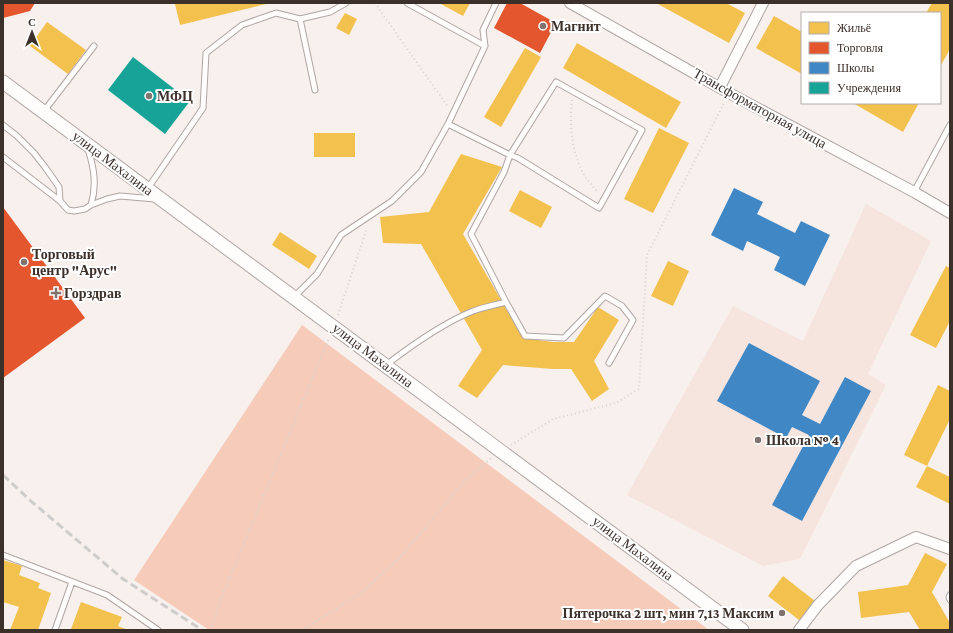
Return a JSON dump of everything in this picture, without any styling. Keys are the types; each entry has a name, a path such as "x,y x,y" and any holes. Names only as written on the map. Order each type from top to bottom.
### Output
{"street":[{"name":"Трансформаторная улица","path":"570,3 582,6 729,93 914,192 950,213"},
{"path":"720,87 763,3"},
{"name":"улица Махалина","path":"3,82 742,630"},
{"path":"799,630 818,605 856,566 916,538 950,549"}],"lane":[{"path":"148,189 203,108 206,53 242,25 276,13 300,19 330,12 346,3"},
{"path":"407,3 485,46"},
{"path":"294,297 317,274 341,235 392,201 421,172 448,124 485,46 483,30 496,3"},
{"path":"300,19 315,90"},
{"path":"44,112 94,46"},
{"path":"448,124 510,155 518,158 600,208 642,130 556,82 510,155 504,172 471,234 525,336 564,338 605,296 622,306 633,320 609,363"},
{"path":"3,125 17,136 45,166 59,187 60,201"},
{"path":"914,192 950,125"},
{"path":"86,143 94,169 95,184 91,205"},
{"path":"3,157 60,201 68,210 74,211 85,209 107,199 120,196 162,199"},
{"path":"386,365 411,347 456,319 474,311 506,302"},
{"path":"3,555 107,595 158,630"},
{"path":"55,630 72,582"},
{"path":"950,595 950,600"}],"path":[{"path":"375,3 453,114"},
{"path":"572,91 571,125 573,143 586,178 599,194 603,202"},
{"path":"302,630 364,591 400,557 465,481 492,457 554,420 616,403 639,389 647,255 729,93"},
{"path":"211,630 221,599 334,327 363,236 373,214"}],"shaded area":[{"name":"Школа № 4","path":"866,204 931,241 868,374 886,385 800,559 763,566 627,495 733,306 803,341"},
{"path":"302,325 709,630 209,630 134,580"}],"building: Жильё":[{"path":"439,3 470,3 463,16"},
{"path":"656,3 726,3 745,13 729,43"},
{"path":"932,3 950,3 950,49 941,65 941,12 927,12"},
{"path":"175,4 266,4 180,25"},
{"path":"345,13 357,19 349,35 336,28"},
{"path":"774,16 801,31 801,73 756,48"},
{"path":"47,22 86,50 68,74 30,46"},
{"path":"577,43 681,102 666,128 563,68"},
{"path":"525,48 541,57 501,127 484,117"},
{"path":"855,104 918,104 903,132"},
{"path":"659,128 689,143 653,213 624,199"},
{"path":"314,133 355,133 355,157 314,157"},
{"path":"461,154 502,167 463,234 523,338 553,342 574,342 598,307 619,320 594,361 609,389 592,401 571,369 503,365 477,398 458,386 482,350 421,244 383,243 380,217 429,212"},
{"path":"520,190 552,207 541,228 509,211"},
{"path":"280,232 317,256 309,269 272,245"},
{"path":"668,261 689,271 673,306 651,296"},
{"path":"946,266 950,268 950,321 936,348 910,335"},
{"path":"938,385 950,391 950,419 927,466 904,455"},
{"path":"927,466 950,477 950,504 916,487"},
{"path":"925,553 947,564 932,592 950,623 950,630 920,630 909,612 861,618 858,592 908,585"},
{"path":"3,560 22,566 19,575 40,583 38,588 51,593 38,630 10,630 19,607 3,602"},
{"path":"783,576 815,601 799,620 768,596"},
{"path":"81,602 122,617 118,626 128,630 71,629"}],"building: Торговля":[{"path":"3,3 35,3 30,11 3,18"},
{"path":"507,3 520,3 556,23 540,53 494,28"},
{"name":"Торговый центр \"Арус\"","path":"3,207 85,318 3,378"}],"building: Школы":[{"path":"734,188 763,202 757,214 795,233 801,221 830,235 805,286 774,270 780,257 747,241 743,251 711,235"},
{"path":"749,343 820,381 802,415 820,424 845,377 871,391 802,521 772,505 809,435 792,427 786,438 717,401"}],"building: Учреждения":[{"path":"133,57 190,101 165,134 108,90"}],"railway":[{"path":"3,475 32,502 123,579 202,630"}],"place":[{"name":"Магнит","path":"543,26"},
{"name":"МФЦ","path":"149,96"},
{"name":"Торговый центр \"Арус\"","path":"24,262"},
{"name":"Горздрав","path":"56,293"},
{"name":"Школа № 4","path":"758,440"},
{"name":"Пятерочка 2 шт, мин 7,13 Максим","path":"782,613"}]}
